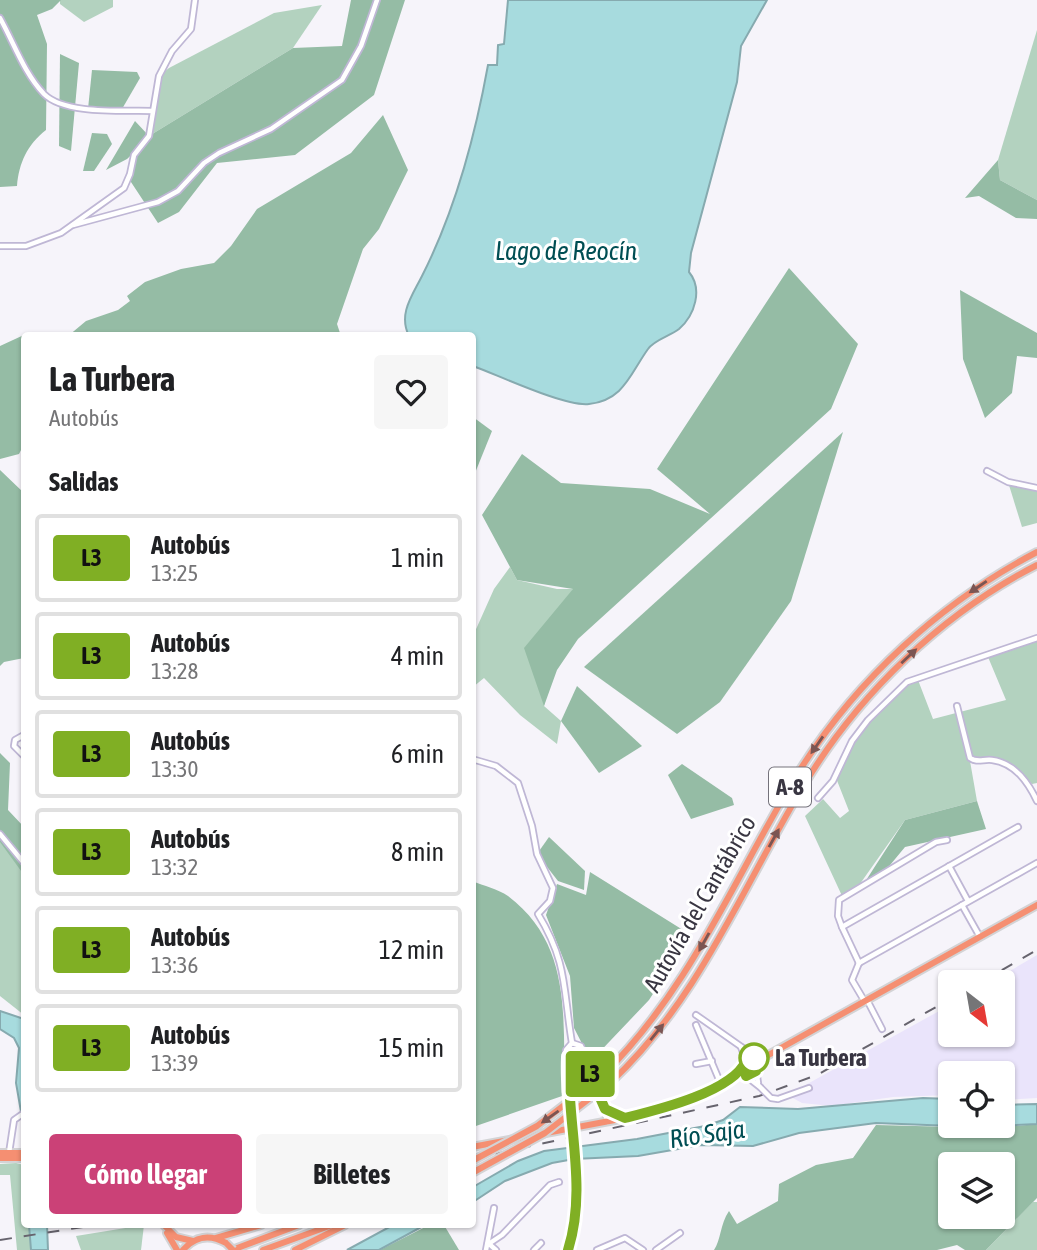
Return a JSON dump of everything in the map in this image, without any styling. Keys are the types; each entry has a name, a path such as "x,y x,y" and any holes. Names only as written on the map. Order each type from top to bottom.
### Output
{"highway":[{"name":"Autovía del Cantábrico","path":"476,1159 545,1121 603,1075 644,1032 681,981 794,780 846,707 890,659 931,622 983,584 1037,552"},
{"name":"Autovía del Cantábrico","path":"476,1171 545,1133 611,1082 656,1035 692,984 805,784 855,713 931,637 989,594 1037,565"},
{"path":"476,1146 591,1126 676,1104 744,1074 758,1060 1037,905"},
{"path":"0,1153 21,1155"},
{"path":"0,1158 13,1155"},
{"path":"165,1228 175,1250"},
{"path":"167,1228 174,1236 193,1241 216,1238 251,1228"},
{"path":"216,1238 233,1250 291,1228"},
{"path":"263,1250 324,1228"},
{"path":"295,1250 339,1228"},
{"path":"183,1250 193,1241"}],"street":[{"path":"0,246 23,246 47,239 73,225 124,188 131,174 134,155 149,136 152,111 163,68 172,51 191,29 195,0"},
{"path":"73,225 158,202 178,191 204,163 219,153 271,129 342,80 361,46 377,0"},
{"path":"0,18 15,51 45,96 81,108 152,111"},
{"path":"987,471 1009,482 1037,488"},
{"path":"818,798 833,781 852,741 868,720 907,682 1037,638"},
{"path":"957,706 970,758 974,761 1004,762 1028,782 1037,801"},
{"path":"21,736 15,740 14,746 21,753"},
{"path":"476,761 505,771 520,788 532,826 537,854 553,888 550,901 538,914 563,966 572,1043 566,1050 569,1057 576,1181 573,1232 568,1250"},
{"path":"842,927 1018,827"},
{"path":"0,834 21,859"},
{"path":"859,963 838,916 839,900 936,842 947,840"},
{"path":"882,1029 852,980 859,963 1037,863"},
{"path":"949,866 968,901"},
{"path":"962,905 980,937"},
{"path":"696,1015 741,1045 758,1060 759,1086"},
{"path":"696,1025 721,1083"},
{"path":"572,1043 579,1044 608,1122"},
{"path":"741,1045 746,1061 744,1074 772,1098 778,1099 809,1088"},
{"path":"569,1057 576,1058 581,1054"},
{"path":"746,1061 758,1060"},
{"path":"696,1063 712,1061"},
{"path":"605,1110 625,1118"},
{"path":"591,1126 605,1110"},
{"path":"13,1155 14,1119 21,1115"},
{"path":"488,1243 502,1235 550,1185 559,1182"},
{"path":"486,1250 494,1208"},
{"path":"656,1250 681,1233"},
{"path":"597,1250 620,1238 630,1240 643,1250"},
{"path":"488,1243 496,1250"},
{"path":"534,1250 541,1243"}],"shaded area":[{"path":"1037,955 1037,1098 1015,1099 1015,1061 938,1061 938,1095 893,1097 831,1106 802,1103 791,1097 791,1093 938,1012 938,1047 1015,1047 1015,970 1011,970"}],"green space":[{"path":"0,0 61,0 52,9 37,15 47,44 46,130 25,155 17,186 0,187"},
{"path":"60,0 113,0 113,7 84,22 60,4"},
{"path":"351,0 405,0 374,95 295,155 217,163 179,212 158,223 129,179 131,164 140,147 127,159 106,170 135,121 149,136 293,48 342,46"},
{"path":"322,5 293,48 149,136 159,76 169,68 274,13"},
{"path":"1037,30 1037,200 1000,180 998,160"},
{"path":"60,54 79,63 71,151 59,146"},
{"path":"92,70 137,72 140,78 122,109 88,109"},
{"path":"383,115 408,170 379,229 363,249 337,324 340,332 73,332 86,321 118,310 130,301 127,296 145,282 181,269 214,263 231,246 257,209 351,153"},
{"path":"92,133 107,134 112,144 94,171 83,171"},
{"path":"998,160 1000,180 1037,200 1037,219 1016,218 979,196 965,198"},
{"path":"789,268 858,344 831,409 578,639 557,670 544,706 524,648 573,589 517,580 482,515 522,454 561,483 650,489 710,514 657,469"},
{"path":"960,290 1037,333 1037,358 1017,356 1012,393 985,418 963,359"},
{"path":"21,336 21,450 19,454 0,459 0,346"},
{"path":"476,419 492,431 476,471"},
{"path":"843,432 791,601 720,702 677,734 584,667"},
{"path":"0,470 21,490 21,659 4,662 0,666"},
{"path":"1008,482 1037,488 1037,523 1022,527"},
{"path":"510,567 517,580 557,589 573,589 544,706 561,721 557,744 520,715 484,678 476,685 476,629 494,589"},
{"path":"1037,640 1037,783 1032,784 1012,767 996,759 988,757 970,761 977,801 905,820 855,891 843,898 805,816 823,799 840,818 849,811 836,778 869,721 892,695 918,680 933,719 1006,700 988,657"},
{"path":"577,686 642,746 599,773 561,721"},
{"path":"0,753 10,763 8,810 21,824 21,871 0,842"},
{"path":"682,764 732,798 734,805 691,819 668,775"},
{"path":"977,801 986,829 905,847 881,876 861,888 905,820"},
{"path":"0,836 21,863 21,1013 0,996"},
{"path":"549,837 585,871 584,890 558,881 537,854"},
{"path":"590,872 691,935 649,1000 591,1061 574,1028 570,976 546,915 557,884 586,895"},
{"path":"476,882 508,896 529,916 544,938 554,961 563,1013 565,1095 476,1126"},
{"path":"1037,1124 1037,1198 1015,1220 1015,1152 938,1152 938,1229 1007,1229 986,1250 965,1250 957,1245 937,1250 714,1250 729,1211 737,1224 778,1201 779,1184 816,1165 853,1158 876,1125 938,1127 938,1138 1015,1138 1015,1126"},
{"path":"0,1164 21,1164 21,1228 29,1228 31,1250 17,1250 10,1175 0,1175"},
{"path":"1033,1202 1037,1202 1037,1250 986,1250 1007,1229 1015,1229 1015,1220"},
{"path":"125,1228 144,1228 141,1250 81,1250 76,1236"},
{"path":"423,1228 446,1228 459,1250 380,1250"}],"water":[{"name":"Lago de Reocín","path":"508,0 767,0 741,46 737,82 691,253 689,272 696,286 693,309 679,329 651,346 625,384 601,402 578,404 564,401 476,367 476,332 408,332 406,328 408,305 434,251 454,200 477,119 488,65 497,65 498,45 504,44"},
{"path":"0,1011 21,1018 21,1112 16,1083 19,1048 14,1038 0,1029"},
{"name":"Río Saja","path":"938,1099 938,1125 876,1123 799,1133 753,1146 701,1145 638,1156 574,1159 552,1163 505,1181 476,1200 476,1185 518,1161 544,1151 637,1139 705,1126 723,1120 740,1107 798,1109"},
{"path":"1037,1104 1037,1124 1015,1125 1015,1105"},
{"path":"29,1228 47,1228 48,1250 31,1250"},
{"path":"387,1228 419,1228 379,1250 347,1250"}],"railway":[{"path":"1002,970 1037,950"},
{"path":"476,1158 759,1096 817,1075 938,1006"},
{"path":"0,1240 76,1228"}],"bus line":[{"name":"L3","path":"568,1250 574,1229 576,1194 569,1057 576,1058 581,1054 605,1109 625,1118 686,1101 741,1072 746,1061 754,1058 756,1071 746,1076"}],"place":[{"name":"La Turbera","path":"754,1058"}]}
